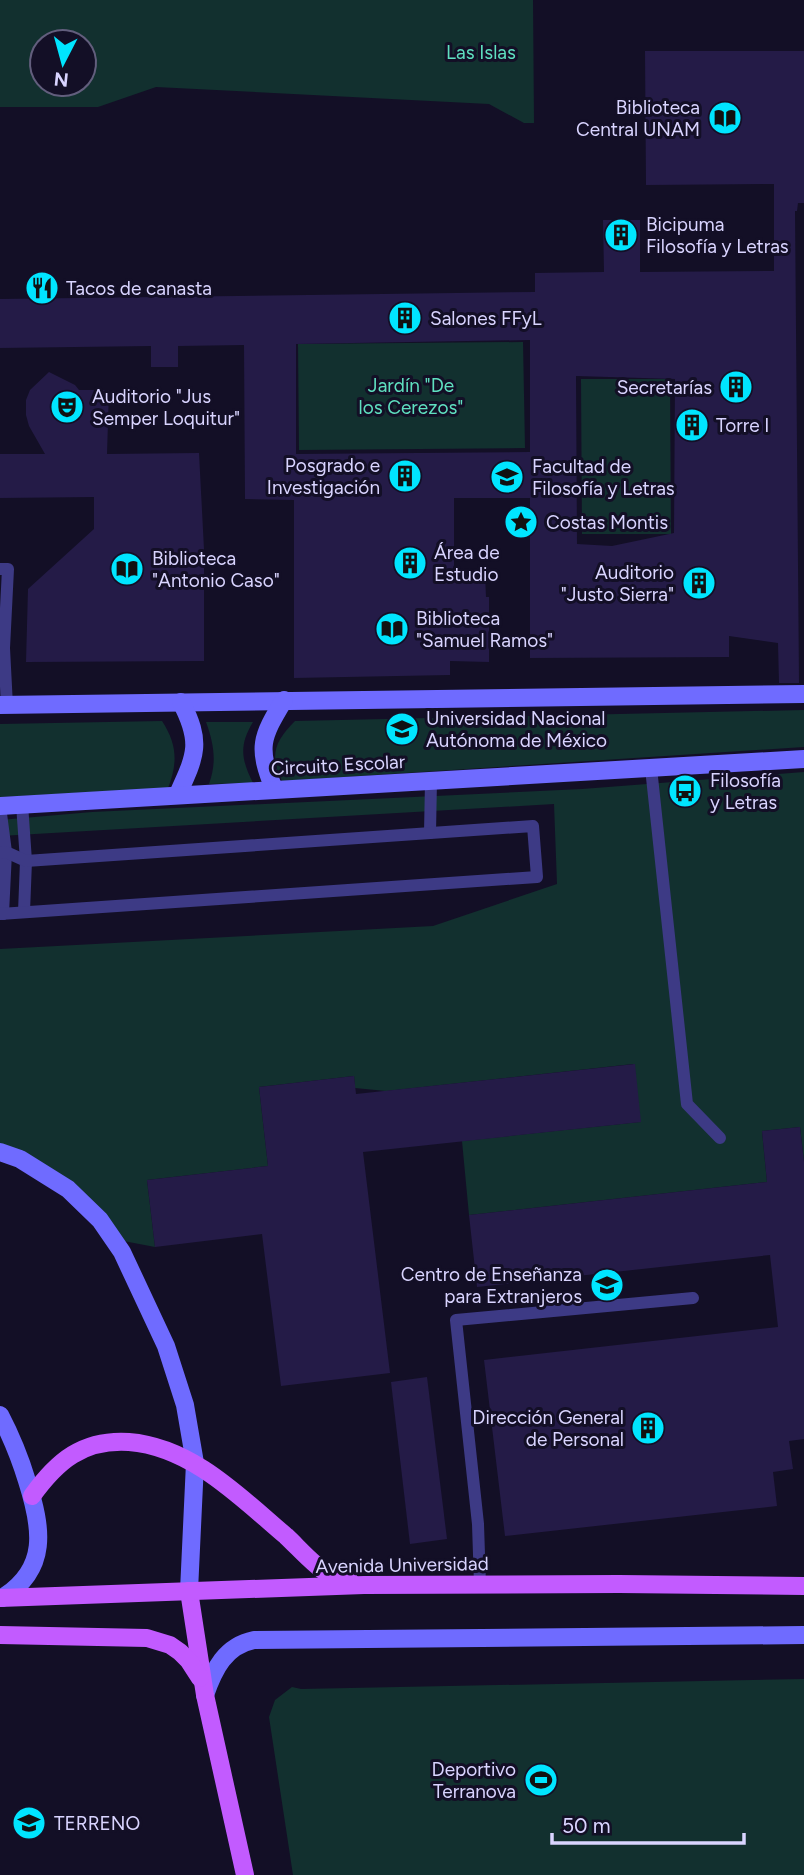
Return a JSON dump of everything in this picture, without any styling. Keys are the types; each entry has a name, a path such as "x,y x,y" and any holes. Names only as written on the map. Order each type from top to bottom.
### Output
{"main road":[{"path":"32,1496 47,1475 67,1457 80,1450 107,1442 151,1445 195,1463 231,1490 328,1574 363,1585"},
{"name":"Avenida Universidad","path":"1,1598 363,1585 804,1586"},
{"path":"188,1591 205,1695"},
{"path":"0,1635 147,1638 170,1645 189,1661 202,1683 245,1875"}],"street":[{"path":"4,705 804,694"},
{"path":"274,789 263,761 264,742 270,723 284,700"},
{"path":"178,794 192,763 195,744 192,722 181,702"},
{"name":"Circuito Escolar","path":"0,806 804,759"},
{"path":"0,1152 20,1158 68,1189 100,1220 122,1252 166,1346 185,1405 195,1463 188,1591"},
{"path":"0,1415 22,1462 39,1528 35,1559 23,1581 1,1598"},
{"path":"205,1695 219,1662 238,1646 254,1640 804,1635"}],"lane":[{"path":"0,569 8,569 2,648 4,705"},
{"path":"651,768 687,1104 720,1138"},
{"path":"430,833 431,781"},
{"path":"22,804 26,862 24,912"},
{"path":"0,806 3,853 2,914 537,877 533,826 26,862 3,853"},
{"path":"480,1585 478,1524 456,1320 694,1298"}],"green space":[{"name":"Las Islas","path":"0,0 533,0 534,123 524,123 489,104 156,87 98,107 0,107"},
{"name":"Jardín \"De los Cerezos\"","path":"523,342 525,448 299,450 298,344"},
{"path":"581,379 670,379 671,534 582,534"},
{"path":"804,710 804,747 282,781 275,756 283,735 295,721"},
{"path":"162,721 171,738 174,754 168,788 0,797 0,724"},
{"path":"206,722 253,722 245,738 243,752 253,783 209,784 214,753"},
{"path":"804,772 804,1162 800,1127 762,1131 767,1182 469,1215 462,1141 640,1122 633,1064 386,1091 355,1088 354,1076 259,1087 268,1166 147,1180 155,1247 113,1239 73,1192 0,1153 0,949 433,926 557,884 554,804 0,836 0,820 92,812 582,789"},
{"name":"Deportivo Terranova","path":"804,1679 804,1875 293,1875 269,1717 275,1700 292,1687 301,1689"}],"building":[{"name":"Facultad de Filosofía y Letras","path":"645,51 804,51 804,203 798,203 795,211 799,683 779,683 778,643 729,636 729,657 530,658 530,498 454,498 454,575 485,574 486,597 489,597 489,662 450,661 450,675 294,678 294,500 245,499 244,345 178,346 178,367 151,367 151,346 0,348 0,299 535,292 535,273 604,272 603,220 640,220 640,272 774,271 774,184 646,185","holes":["530,340 530,452 296,454 296,344","576,376 675,379 674,533 612,546 577,544"]},
{"name":"Biblioteca \"Antonio Caso\"","path":"49,372 75,385 79,390 109,390 107,454 199,453 204,549 204,661 26,662 28,589 94,529 94,497 0,498 0,454 45,454 29,426 26,400 30,390"},
{"path":"635,1064 641,1122 363,1152 390,1373 281,1386 262,1234 155,1247 147,1180 268,1166 259,1087 354,1076 356,1094"},
{"name":"Dirección General de Personal","path":"800,1127 804,1162 804,1439 789,1441 793,1469 773,1472 777,1506 505,1536 484,1360 778,1327 770,1255 477,1287 469,1215 767,1182 762,1131"},
{"path":"427,1377 447,1539 410,1544 391,1382"}],"place":[{"name":"Biblioteca Central UNAM","path":"725,118"},
{"name":"Bicipuma Filosofía y Letras","path":"621,235"},
{"name":"Tacos de canasta","path":"42,288"},
{"name":"Salones FFyL","path":"405,318"},
{"name":"Secretarías","path":"736,387"},
{"name":"Auditorio \"Jus Semper Loquitur\"","path":"67,407"},
{"name":"Torre I","path":"692,425"},
{"name":"Posgrado e Investigación","path":"405,476"},
{"name":"Facultad de Filosofía y Letras","path":"507,477"},
{"name":"Costas Montis","path":"521,522"},
{"name":"Área de Estudio","path":"410,563"},
{"name":"Biblioteca \"Antonio Caso\"","path":"127,569"},
{"name":"Auditorio \"Justo Sierra\"","path":"699,583"},
{"name":"Biblioteca \"Samuel Ramos\"","path":"392,629"},
{"name":"Universidad Nacional Autónoma de México","path":"402,729"},
{"name":"Filosofía y Letras","path":"685,791"},
{"name":"Centro de Enseñanza para Extranjeros","path":"607,1285"},
{"name":"Dirección General de Personal","path":"648,1428"},
{"name":"Deportivo Terranova","path":"541,1780"},
{"name":"TERRENO","path":"29,1823"}]}
